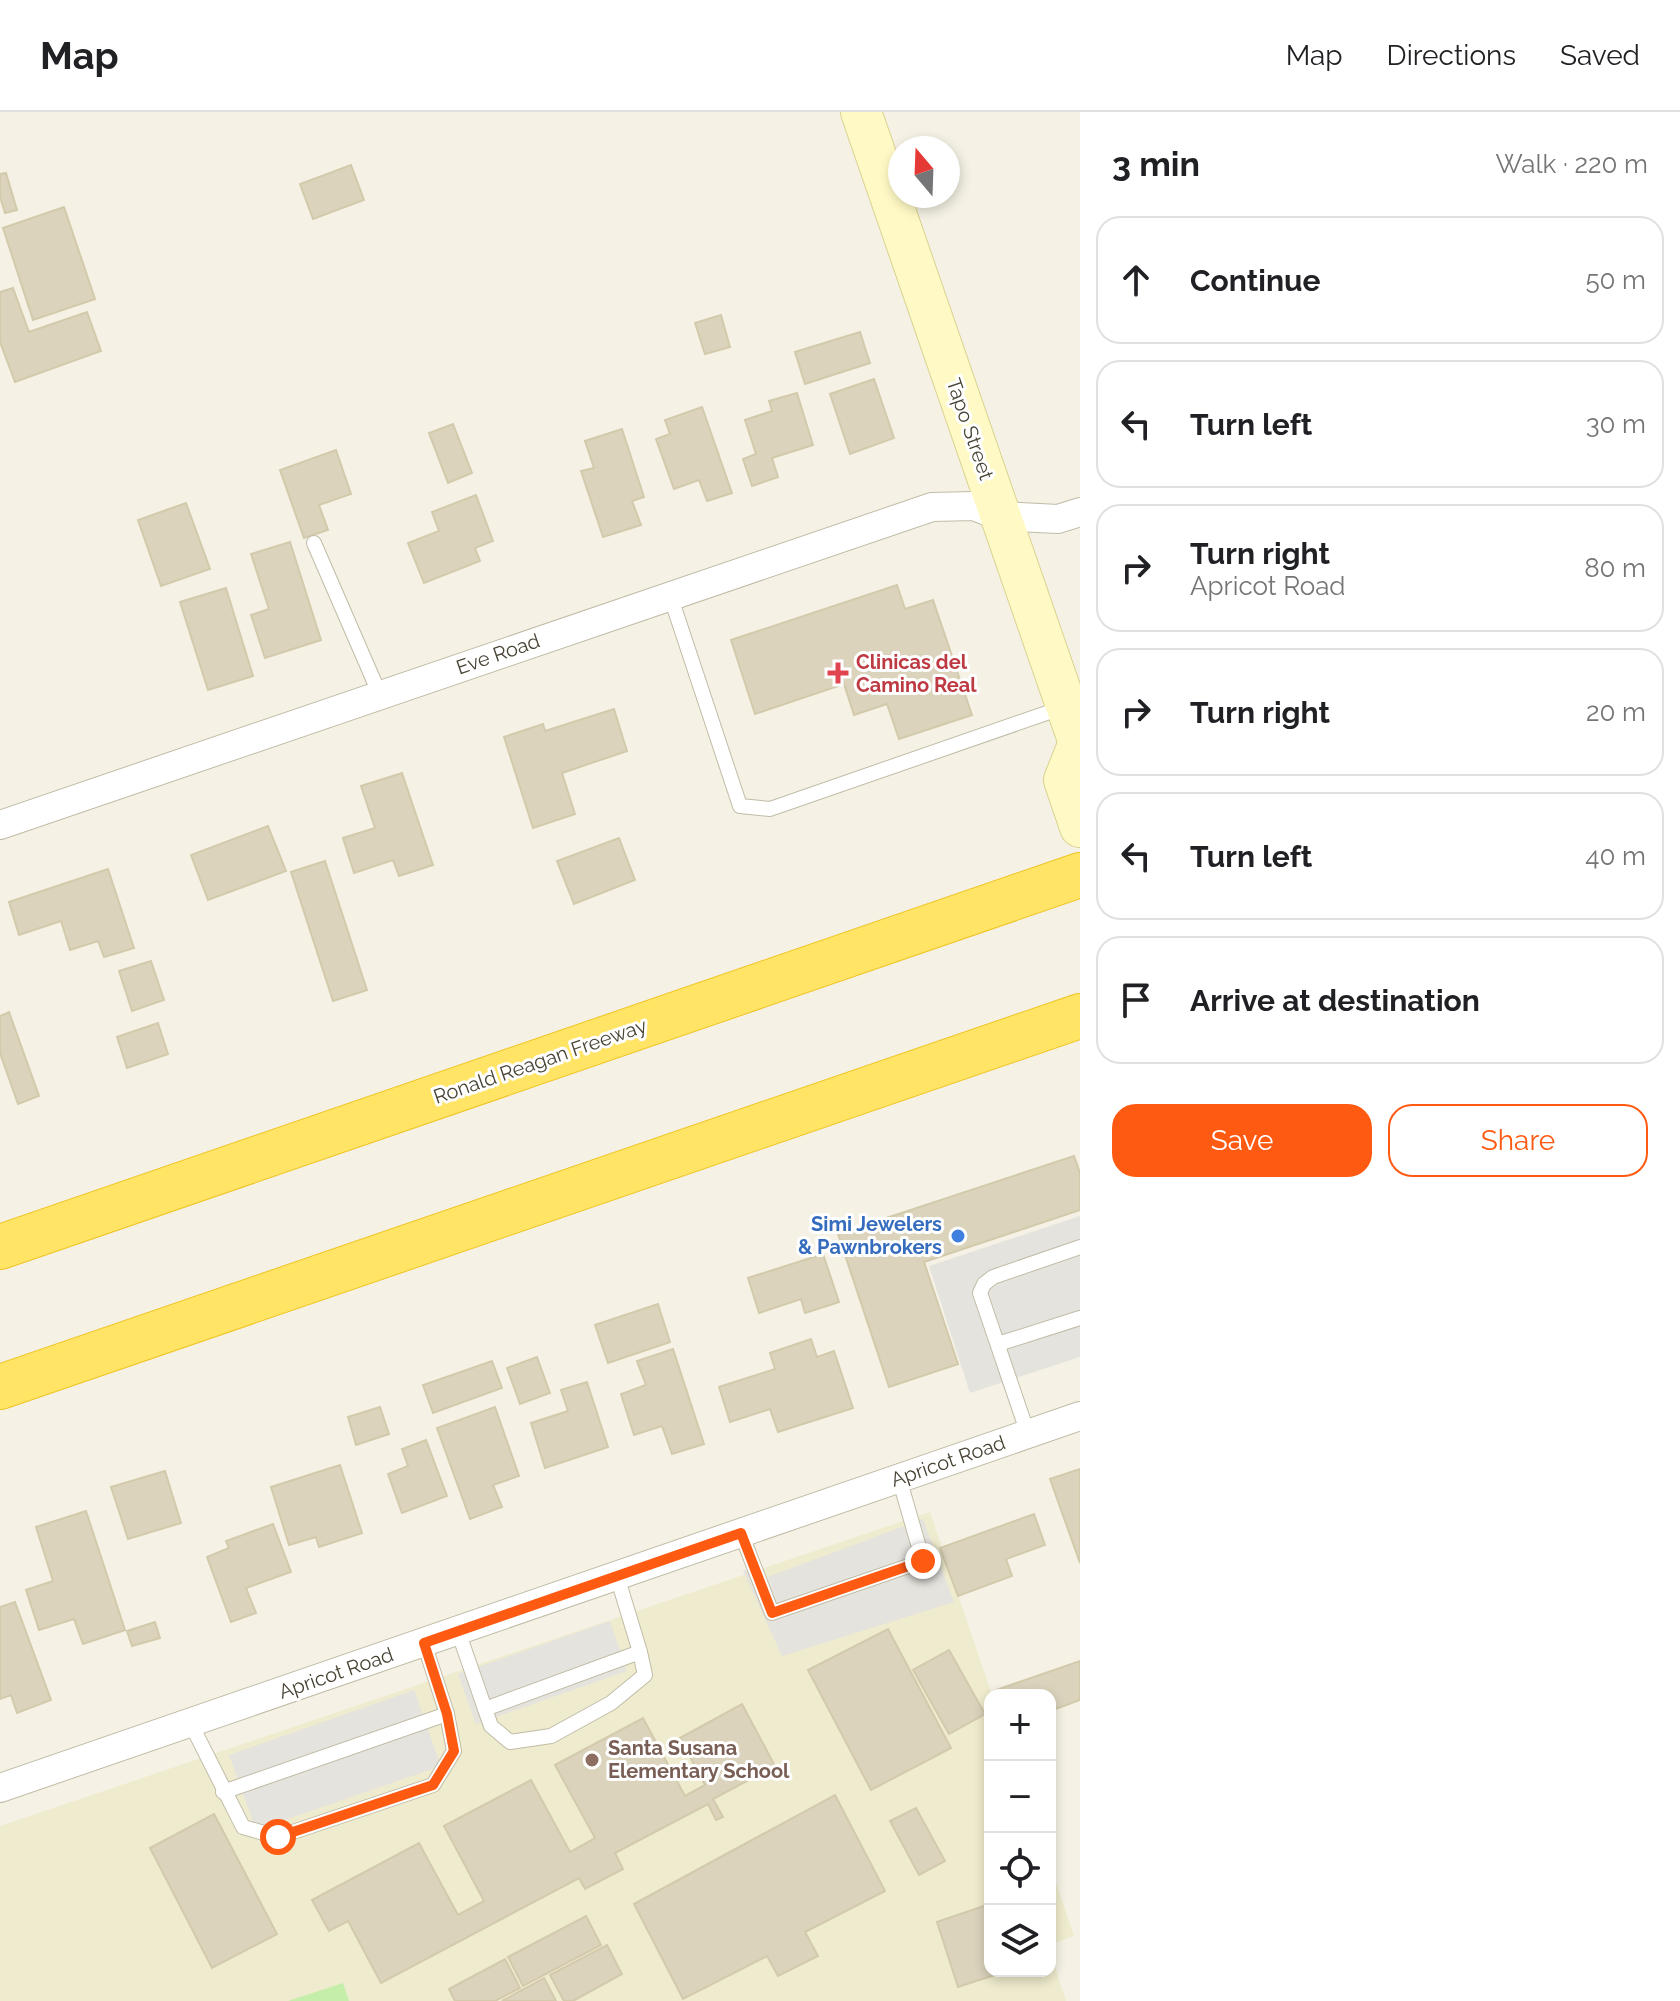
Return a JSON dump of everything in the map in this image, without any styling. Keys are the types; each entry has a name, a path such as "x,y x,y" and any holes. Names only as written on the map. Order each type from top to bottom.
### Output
{"highway":[{"name":"Ronald Reagan Freeway","path":"0,1247 1080,875"},
{"path":"0,1387 1080,1016"}],"street":[{"name":"Tapo Street","path":"861,112 1079,746 1064,780 1080,827"},
{"name":"Eve Road","path":"0,825 932,507 974,506 999,516 1061,519 1080,512"},
{"name":"Apricot Road","path":"0,1788 1080,1416"}],"lane":[{"path":"314,543 380,695"},
{"path":"670,595 740,806 770,809 1065,707"},
{"path":"1028,1434 980,1293 984,1284 993,1277 1080,1247"},
{"path":"998,1344 1080,1318"},
{"path":"741,1533 772,1613 923,1561 899,1478"},
{"path":"458,1631 491,1726 510,1742 551,1736 611,1703 645,1675 617,1576"},
{"path":"190,1722 243,1827 278,1837 433,1785 454,1751 447,1714 424,1643"},
{"path":"485,1709 640,1652"},
{"path":"223,1792 447,1714"}],"shaded area":[{"path":"1080,1216 1080,1357 970,1393 929,1266"},
{"name":"Santa Susana Elementary School","path":"930,1512 990,1689 984,1689 984,1977 1056,1977 1056,1970 1066,2001 0,2001 0,1826"},
{"path":"923,1519 954,1602 782,1656 743,1571 760,1565 765,1578"},
{"path":"610,1621 627,1671 476,1724 458,1674"},
{"path":"414,1690 441,1766 256,1830 229,1755"},
{"path":"1056,1883 1074,1936 1056,1943"}],"green space":[{"path":"343,1983 349,2001 288,2001"}],"building":[{"path":"351,165 364,200 313,219 300,184"},
{"path":"6,173 17,210 5,213 0,197 0,174"},
{"path":"64,207 95,299 33,320 3,228"},
{"path":"13,288 29,332 87,312 101,351 15,382 0,342 0,292"},
{"path":"721,315 730,347 705,354 695,323"},
{"path":"860,332 870,363 805,384 795,352"},
{"path":"874,379 894,438 850,454 830,394"},
{"path":"797,393 813,445 772,458 778,477 752,486 743,459 756,454 745,420 772,411 769,401"},
{"path":"702,407 732,493 707,501 699,480 674,489 656,439 670,434 665,420"},
{"path":"453,424 472,473 448,483 429,433"},
{"path":"622,429 644,497 632,501 641,525 603,537 581,471 594,468 585,441"},
{"path":"336,450 351,494 319,505 328,530 304,538 280,470"},
{"path":"476,495 493,541 475,548 480,561 424,583 408,543 439,531 432,512"},
{"path":"186,503 210,569 161,586 138,520"},
{"path":"290,542 321,640 265,658 251,615 269,609 251,554"},
{"path":"897,585 905,609 933,600 972,715 899,739 887,704 854,715 844,684 755,714 731,640"},
{"path":"226,588 253,676 208,690 180,602"},
{"path":"614,709 627,751 562,773 575,814 533,828 504,737 543,724 545,731"},
{"path":"402,773 433,865 399,876 393,860 354,873 343,838 375,828 361,786"},
{"path":"268,826 286,871 208,900 191,855"},
{"path":"619,838 635,880 574,904 557,861"},
{"path":"325,861 367,990 333,1001 291,872"},
{"path":"108,869 134,948 104,957 98,941 70,950 61,921 19,935 9,902"},
{"path":"151,961 164,1000 132,1011 119,971"},
{"path":"9,1012 39,1096 18,1104 0,1053 0,1016"},
{"path":"158,1023 168,1054 127,1068 117,1037"},
{"path":"1074,1156 1080,1173 1080,1210 924,1262 958,1364 889,1387 838,1234"},
{"path":"823,1254 839,1302 805,1313 801,1299 759,1313 748,1278"},
{"path":"658,1304 670,1342 608,1363 595,1325"},
{"path":"811,1339 817,1357 834,1351 853,1408 778,1432 770,1409 730,1422 719,1387 775,1369 770,1353"},
{"path":"673,1349 704,1444 672,1454 662,1426 634,1435 621,1394 646,1385 637,1361"},
{"path":"537,1357 550,1393 520,1404 507,1368"},
{"path":"492,1361 502,1388 433,1413 423,1385"},
{"path":"587,1382 608,1447 545,1468 531,1423 568,1411 561,1390"},
{"path":"380,1407 389,1434 356,1445 348,1417"},
{"path":"495,1407 519,1476 493,1485 502,1507 470,1519 437,1428"},
{"path":"426,1440 447,1496 402,1513 388,1474 408,1466 402,1449"},
{"path":"340,1465 362,1533 319,1547 316,1537 289,1545 271,1487"},
{"path":"1080,1469 1080,1563 1050,1479"},
{"path":"165,1471 181,1523 128,1539 111,1487"},
{"path":"86,1511 125,1630 83,1644 74,1619 39,1630 26,1590 53,1581 36,1527"},
{"path":"1034,1514 1045,1545 1006,1559 1012,1576 958,1596 940,1548"},
{"path":"273,1524 291,1572 246,1588 256,1613 231,1622 207,1557 229,1548 226,1541"},
{"path":"15,1602 51,1700 17,1713 11,1695 0,1699 0,1607"},
{"path":"155,1622 160,1638 132,1646 127,1631"},
{"path":"888,1629 951,1748 871,1790 808,1670"},
{"path":"949,1650 984,1715 949,1734 913,1670"},
{"path":"1080,1661 1080,1700 1056,1709 1056,1689 999,1689"},
{"path":"742,1704 775,1766 713,1799 723,1817 716,1820 708,1804 615,1853 623,1869 585,1889 579,1878 381,1983 348,1921 329,1931 312,1900 419,1843 458,1915 484,1901 444,1826 531,1780 570,1852 595,1838 555,1765 643,1718 685,1796 705,1785 680,1738"},
{"path":"835,1795 885,1891 805,1932 818,1956 778,1976 767,1956 683,1999 634,1904"},
{"path":"916,1808 945,1861 919,1875 890,1821"},
{"path":"214,1814 277,1934 212,1968 150,1848"},
{"path":"984,1906 984,1977 989,1977 958,1987 937,1922"},
{"path":"586,1916 601,1945 523,1986 508,1957"},
{"path":"607,1945 622,1974 573,2001 564,2001 550,1975"},
{"path":"505,1959 520,1988 495,2001 455,2001 449,1989"},
{"path":"544,1978 556,2001 502,2001"}],"place":[{"name":"Clinicas del Camino Real","path":"838,673"},
{"name":"Simi Jewelers & Pawnbrokers","path":"958,1236"},
{"name":"Santa Susana Elementary School","path":"592,1760"}],"route":[{"path":"278,1837 433,1785 454,1751 447,1714 424,1643 741,1533 772,1613 923,1561"}]}
